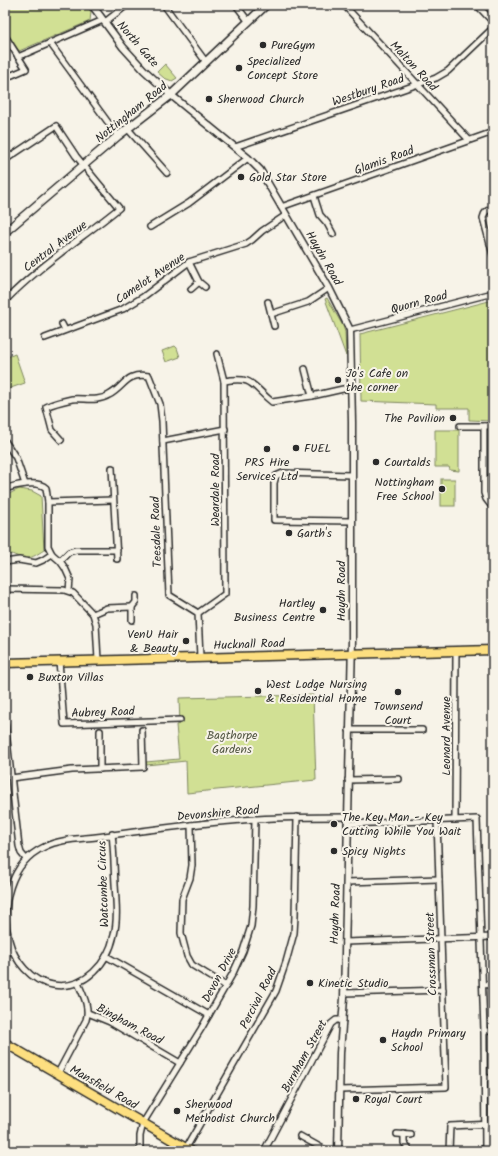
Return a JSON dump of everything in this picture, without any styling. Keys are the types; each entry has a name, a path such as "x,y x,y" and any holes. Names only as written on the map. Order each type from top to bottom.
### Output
{"main road":[{"name":"Nottingham Road","path":"5,232 127,128 171,95 266,5"},
{"name":"Hucknall Road","path":"5,663 493,650"},
{"name":"Mansfield Road","path":"5,1043 189,1149"}],"street":[{"name":"North Gate","path":"92,5 134,60 171,95"},
{"path":"18,57 104,21 127,5"},
{"path":"164,5 206,62"},
{"path":"236,5 249,22"},
{"name":"Malton Road","path":"344,5 469,140"},
{"path":"477,5 493,22"},
{"name":"Westbury Road","path":"235,147 436,78 448,71 493,28"},
{"path":"5,40 7,39 26,69 5,78"},
{"path":"50,44 118,136"},
{"name":"Haydn Road","path":"171,95 248,158 263,174 328,288 350,330 352,654 349,730 344,993 340,1055 338,1151"},
{"path":"5,160 56,126 83,165"},
{"path":"127,128 167,173"},
{"name":"Glamis Road","path":"281,207 493,132"},
{"path":"145,223 151,228 189,203 248,158"},
{"name":"Central Avenue","path":"5,301 24,282 90,232 118,208 83,165"},
{"path":"314,196 320,215 327,223 333,234"},
{"path":"493,208 484,213 483,218 493,255"},
{"name":"Camelot Avenue","path":"45,338 133,304 189,262 246,244 286,215"},
{"path":"189,262 199,282 205,287"},
{"path":"191,288 199,282"},
{"path":"271,314 308,302 328,288"},
{"name":"Quorn Road","path":"350,330 493,293"},
{"path":"268,302 274,326"},
{"path":"62,324 65,330"},
{"name":"Weardale Road","path":"198,613 225,594 224,381 217,354"},
{"path":"305,369 312,396"},
{"name":"Teesdale Road","path":"61,440 52,430 46,407 56,402 73,399 101,399 110,395 132,376 149,376 160,404 163,441 169,595 198,613"},
{"path":"224,381 238,379 246,380 261,391 272,402 312,396 342,389 350,389"},
{"path":"460,426 493,426"},
{"path":"484,426 484,493 486,499 493,508"},
{"path":"163,441 225,429"},
{"path":"5,441 16,458 25,484"},
{"path":"112,468 117,559"},
{"path":"351,475 283,473 276,476 274,483 274,520 352,521"},
{"path":"5,489 25,484 39,484 46,488 48,502 48,546 52,554 66,568 70,579 69,591"},
{"path":"48,502 113,500"},
{"path":"60,561 69,552 76,550 116,550"},
{"path":"5,562 20,560 36,563 52,554"},
{"path":"5,589 69,591 83,602 93,614 96,624 98,660"},
{"path":"132,620 132,607 136,602 136,596"},
{"path":"93,614 107,608 132,607"},
{"path":"198,613 200,657"},
{"name":"Leonard Avenue","path":"455,820 456,652"},
{"name":"Aubrey Road","path":"59,661 64,724 180,720"},
{"path":"5,722 19,846 21,853 26,859"},
{"path":"11,778 72,770 143,767 142,730"},
{"path":"349,730 422,730"},
{"path":"100,731 100,769"},
{"path":"348,780 399,779"},
{"name":"Devonshire Road","path":"92,837 191,825 297,817 347,820 437,821 477,819 481,938"},
{"name":"Percival Road","path":"189,1149 276,991 286,962 294,933 297,817"},
{"name":"Devon Drive","path":"143,1123 226,986 243,951 251,926 253,906 255,819"},
{"name":"Crossman Street","path":"340,1090 446,1087 437,821"},
{"path":"191,825 192,865 190,878 182,900 181,933 187,956 192,965 226,986"},
{"name":"Watcombe Circus","path":"92,837 53,843 44,847 26,859 12,880 6,894 5,915 7,934 12,951 26,970 43,982 52,985 63,986 86,979 94,972 106,956 114,935 116,921 112,834"},
{"path":"347,882 439,879"},
{"path":"481,938 485,1078 485,1151"},
{"path":"345,942 493,938"},
{"path":"5,957 8,952 12,951"},
{"path":"106,956 209,1015"},
{"path":"78,982 88,1013"},
{"path":"483,985 493,984"},
{"path":"344,993 443,990"},
{"name":"Bingham Road","path":"58,1073 86,1020 88,1013 110,1022 180,1062"},
{"name":"Burnham Street","path":"264,1151 331,1024 336,1020 343,1020"},
{"path":"484,1031 493,1031"},
{"path":"485,1078 493,1078"},
{"path":"140,1151 140,1136 143,1123"},
{"path":"449,1151 450,1126 493,1124"},
{"path":"397,1134 411,1134"},
{"path":"404,1134 404,1143 410,1151"},
{"path":"300,1136 327,1151"}],"green space":[{"path":"5,5 86,5 91,12 90,21 19,51 5,32"},
{"path":"165,64 177,78 172,81 164,78 157,72"},
{"path":"327,298 345,332 346,356 325,299"},
{"path":"493,300 493,421 469,420 469,408 436,408 436,404 361,401 360,334"},
{"path":"175,346 180,357 166,362 162,351"},
{"path":"15,354 25,383 5,390 5,358"},
{"path":"435,430 459,430 459,471 450,470 449,467 435,467"},
{"path":"441,479 455,479 455,506 441,506"},
{"path":"19,489 32,491 41,496 44,550 28,558 21,558 12,554 5,556 5,496"},
{"name":"Bagthorpe Gardens","path":"313,695 316,780 187,793 186,761 146,765 146,762 179,759 176,725 180,724 179,698"}],"place":[{"name":"PureGym","path":"263,45"},
{"name":"Specialized Concept Store","path":"239,68"},
{"name":"Sherwood Church","path":"209,99"},
{"name":"Gold Star Store","path":"241,177"},
{"name":"Jo's Cafe on the corner","path":"338,380"},
{"name":"The Pavilion","path":"453,418"},
{"name":"FUEL","path":"296,448"},
{"name":"PRS Hire Services Ltd","path":"267,449"},
{"name":"Courtalds","path":"376,462"},
{"name":"Nottingham Free School","path":"442,489"},
{"name":"Garth's","path":"289,533"},
{"name":"Hartley Business Centre","path":"323,610"},
{"name":"VenU Hair & Beauty","path":"186,641"},
{"name":"Buxton Villas","path":"30,677"},
{"name":"West Lodge Nursing & Residential Home","path":"258,691"},
{"name":"Townsend Court","path":"398,692"},
{"name":"The Key Man - Key Cutting While You Wait","path":"334,824"},
{"name":"Spicy Nights","path":"334,851"},
{"name":"Kinetic Studio","path":"310,983"},
{"name":"Haydn Primary School","path":"383,1040"},
{"name":"Royal Court","path":"356,1099"},
{"name":"Sherwood Methodist Church","path":"177,1111"}]}
